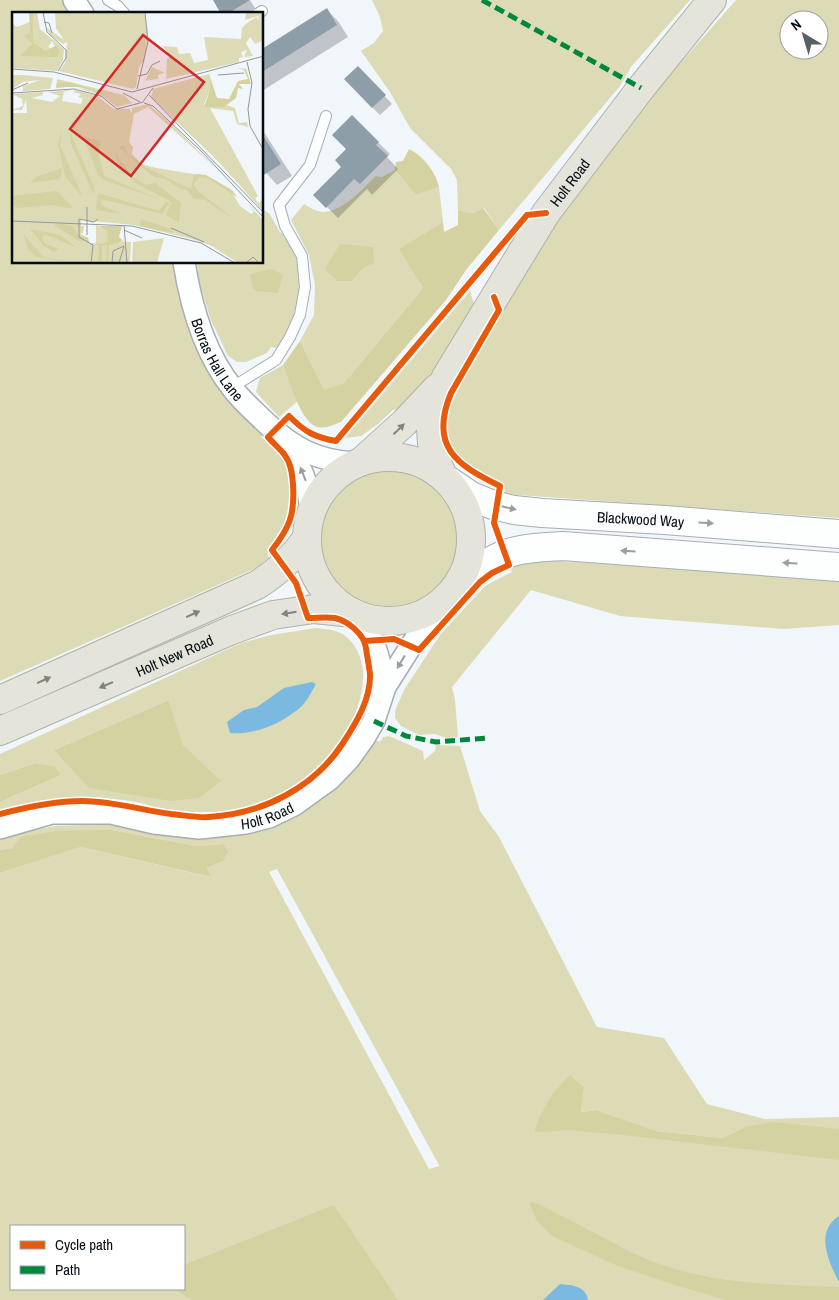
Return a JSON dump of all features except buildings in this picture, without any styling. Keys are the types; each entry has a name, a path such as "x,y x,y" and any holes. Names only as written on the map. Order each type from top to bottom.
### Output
{"highway":[{"name":"Holt Road","path":"446,479 435,456 431,428 435,403 446,377 546,213 641,88 712,0"},
{"name":"Holt Road","path":"359,462 404,423 446,377"},
{"path":"382,456 398,456 430,467 446,479 462,499 468,514 472,534 470,557 460,580 448,596 435,608 409,619 374,620 357,615 335,601 319,583 310,562 308,526 322,490 339,473 359,462 382,456"},
{"name":"Holt New Road","path":"0,700 257,585 273,576 287,563 308,526"},
{"name":"Holt New Road","path":"0,731 232,630 273,615 314,609 357,615"}],"street":[{"name":"Borras Hall Lane","path":"184,264 197,320 211,354 231,388 283,438 316,457 340,462 359,462"},
{"name":"Borras Hall Lane","path":"283,438 304,477 310,499 308,526"},
{"name":"Blackwood Way","path":"446,479 471,496 514,510 542,514 665,520 839,534"},
{"path":"460,580 510,552 563,546 839,566"},
{"name":"Holt Road","path":"0,828 52,813 111,813 154,823 200,828 246,823 269,817 294,805 330,779 349,759 374,721 386,687 435,608"},
{"path":"357,615 368,628 374,640 386,687"}],"lane":[{"path":"108,0 123,12"},
{"path":"231,388 276,360 300,315 305,287 302,256 285,226 279,205 310,165 326,116"}],"green space":[{"path":"0,0 62,0 70,12 12,12 12,264 175,264 176,277 265,433 261,437 283,459 290,487 289,509 284,529 279,538 267,550 269,558 254,569 0,681"},
{"path":"372,0 690,0 631,67 620,86 499,230 484,208 473,213 458,210 457,180 451,169 410,128 390,92 361,51 374,43 383,31 380,17"},
{"path":"736,0 839,0 839,518 504,494 505,489 485,484 465,471 452,458 446,440 445,421 459,387 561,204 640,109"},
{"path":"395,170 416,195 439,187 443,222 400,249 423,288 344,383 324,391 300,341 314,315 315,285 309,255 291,220 304,204 321,212 338,208 376,176 382,177"},
{"path":"264,210 269,213 300,264 301,301 288,336 276,348 271,347 267,353 246,362 237,362 228,356 211,320 199,282 197,264 264,264"},
{"path":"470,291 474,304 441,362 400,413 394,409 361,436 345,438"},
{"path":"283,365 298,401 279,417 256,392 260,378"},
{"path":"390,469 417,475 429,481 439,490 448,500 454,512 460,539 454,566 448,578 439,588 429,597 417,603 390,609 363,603 351,597 341,588 332,578 326,566 320,539 326,512 332,500 341,490 351,481 363,475"},
{"path":"530,561 561,561 839,579 839,625 784,629 620,616 531,590 452,687 458,737 447,738 435,734 419,735 401,726 395,718 395,711 404,690 440,635 485,586 512,572 510,567"},
{"path":"316,628 336,631 353,643 359,654 362,666 363,683 356,712 334,748 303,780 284,792 264,801 221,811 176,811 131,801 72,797 30,803 0,811 0,802 61,775 35,763 0,775 0,754 241,643 271,635","holes":["169,700 183,745 54,750"]},
{"path":"389,736 423,751 424,760 435,751 436,745 460,746 480,811 499,837 597,1027 664,1038 707,1104 765,1119 839,1117 839,1129 745,1127 722,1138 657,1131 596,1110 581,1112 584,1088 558,1122 839,1156 839,1300 0,1300 0,873 81,847 210,877 207,868 223,861 223,844 197,846 112,830 0,850 0,839 14,834 55,826 111,824 168,836 197,839 249,833 295,818 336,788 359,763 376,740 380,742 383,737","holes":["277,869 439,1165 429,1169 269,872"]}],"shaded area":[{"path":"409,149 428,165 439,187 416,195 395,170 396,162 403,161"},
{"path":"483,208 499,230 466,270 446,300 341,422 328,427 315,426 300,408 283,365 300,341 324,390 344,383 423,288 399,249 443,222 444,232 458,225 458,210 473,213"},
{"path":"340,244 373,247 374,263 363,268 351,281 337,281 325,269"},
{"path":"272,269 283,275 278,293 253,289 250,274"},
{"path":"169,700 183,745 221,781 199,798 171,801 89,788 54,750"},
{"path":"35,763 55,767 61,775 0,802 0,775"},
{"path":"112,830 197,846 223,844 228,851 223,861 207,868 211,877 81,847 0,873 0,850 12,848 21,837 56,831"},
{"path":"570,1075 584,1088 581,1112 596,1110 657,1131 722,1138 745,1127 773,1122 839,1129 839,1160 614,1134 568,1130 534,1131 541,1115 558,1087"},
{"path":"531,1202 539,1204 635,1254 667,1267 740,1282 839,1287 839,1300 726,1300 678,1286 618,1266 552,1236 537,1221 530,1205"},
{"path":"334,1205 398,1300 192,1300 176,1290 185,1290 185,1265"}],"water":[{"path":"312,682 316,684 305,702 286,718 259,730 230,733 227,722 244,710 257,707 284,688"},
{"path":"839,1216 839,1282 828,1257 825,1239 831,1223"},
{"path":"560,1284 581,1289 587,1295 588,1300 543,1300"}],"marked path":[{"path":"482,0 641,88"},
{"path":"374,721 406,736 436,742 487,738"}],"cycle path":[{"path":"0,814 41,805 82,801 104,802 195,817 229,815 248,811 285,796 317,773 331,759 353,727 368,693 370,674 366,648 359,633 345,622 335,618 308,618 296,583 272,550 290,520 293,504 293,484 292,472 288,461 268,437 289,416 310,433 336,441 527,215 546,213"},
{"path":"365,641 394,639 419,650 480,582 492,573 509,565 494,523 500,486 459,461 451,452 445,440 443,427 445,411 451,393 499,310 494,297"}]}
